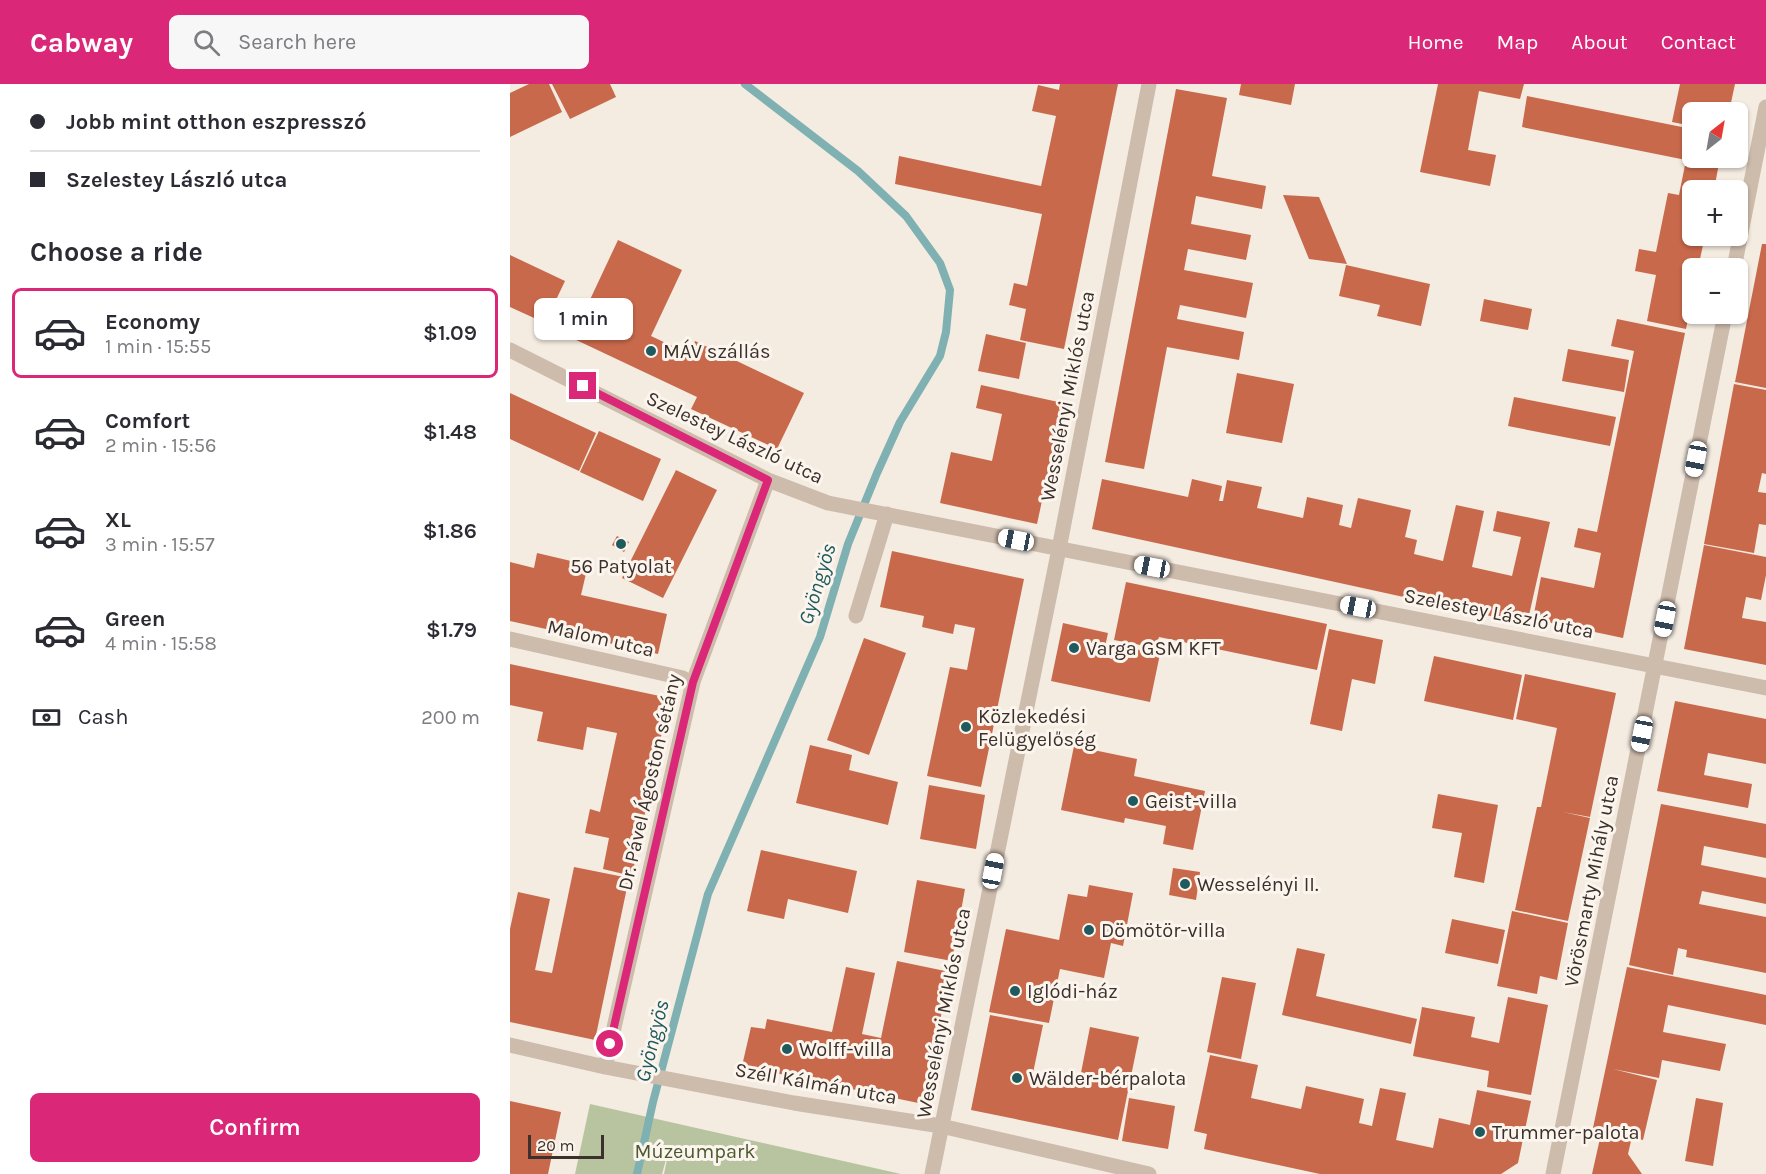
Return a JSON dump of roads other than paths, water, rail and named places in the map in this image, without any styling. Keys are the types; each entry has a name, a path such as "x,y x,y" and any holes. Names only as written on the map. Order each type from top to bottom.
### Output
{"street":[{"name":"Wesselényi Miklós utca","path":"932,1174 1059,549 1149,84"},
{"path":"1736,258 1766,107"},
{"name":"Vörösmarty Mihály utca","path":"1553,1174 1723,324"},
{"name":"Szelestey László utca","path":"510,350 768,480 828,503 1766,688"},
{"name":"Dr. Pável Ágoston sétány","path":"605,1066 693,682 768,480"},
{"path":"856,616 879,513"},
{"name":"Malom utca","path":"510,639 683,678"},
{"name":"Széll Kálmán utca","path":"510,1045 794,1103 941,1126 1149,1174"}],"waterway":[{"name":"Gyöngyös","path":"637,1174 653,1102 708,894 820,637 848,544 877,473 900,422 940,356 946,332 950,290 940,263 906,216 858,171 745,84"}],"place":[{"name":"MÁV szállás","path":"651,351"},
{"name":"56 Patyolat","path":"621,544"},
{"name":"Varga GSM KFT","path":"1074,648"},
{"name":"Közlekedési Felügyelőség","path":"966,727"},
{"name":"Geist-villa","path":"1133,801"},
{"name":"Wesselényi II.","path":"1185,884"},
{"name":"Dömötör-villa","path":"1089,930"},
{"name":"Iglódi-ház","path":"1015,991"},
{"name":"Wolff-villa","path":"787,1049"},
{"name":"Wälder-bérpalota","path":"1017,1078"},
{"name":"Trummer-palota","path":"1480,1132"}],"park label":[{"name":"Múzeumpark","path":"695,1151"}]}
